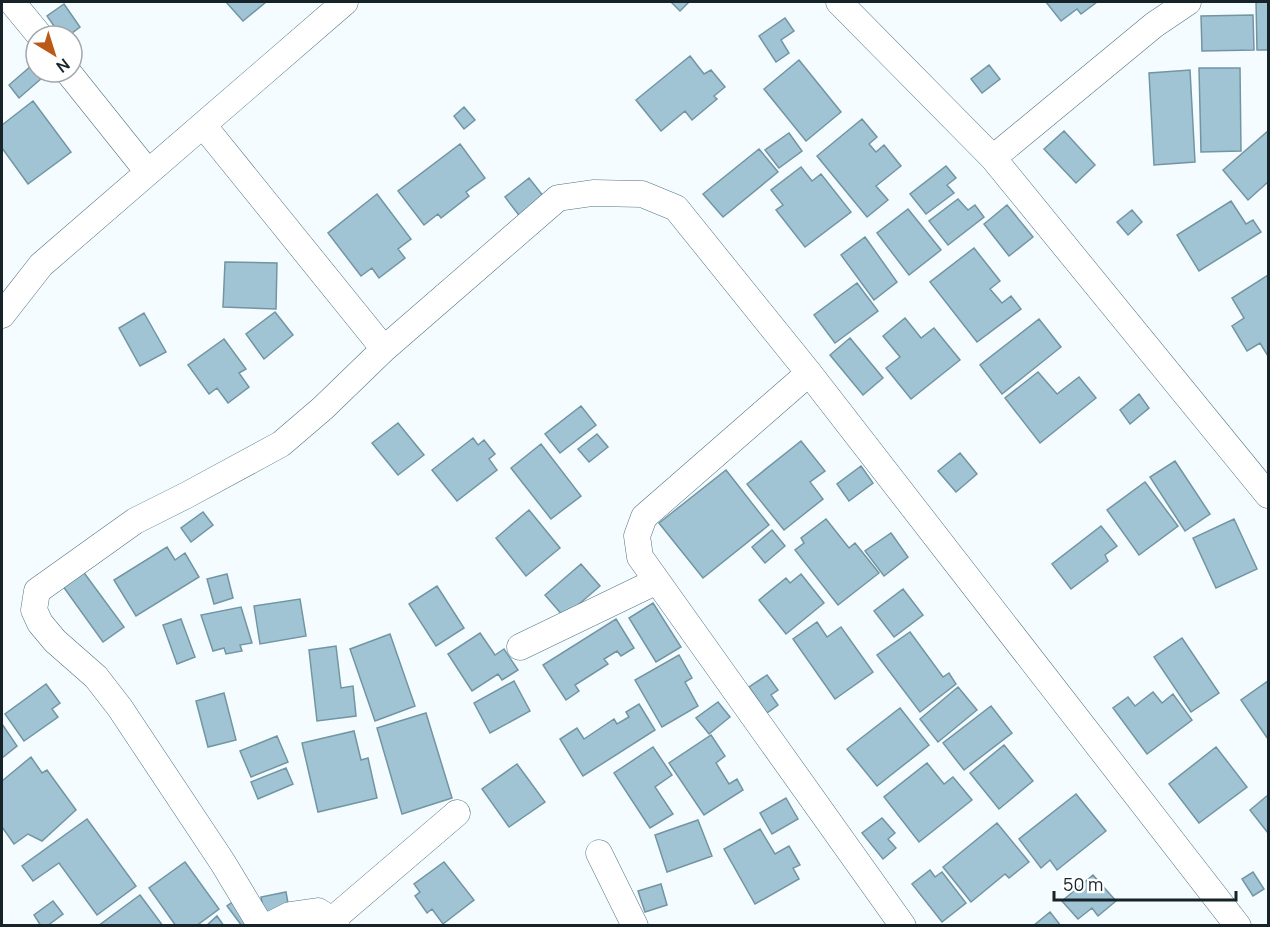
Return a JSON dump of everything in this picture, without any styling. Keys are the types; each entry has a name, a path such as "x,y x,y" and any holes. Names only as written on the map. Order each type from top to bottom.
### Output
{"street":[{"path":"12,2 30,24"},
{"path":"2,315 41,265 345,2"},
{"path":"839,2 993,158 1269,495"},
{"path":"993,158 1154,25 1188,2"},
{"path":"78,84 148,172"},
{"path":"203,125 384,349"},
{"path":"261,926 223,863 120,708 96,677 55,641 40,623 34,610 37,591 135,521 281,444 384,349 558,198 593,193 642,194 676,208 809,373 1238,926"},
{"path":"809,373 644,517 637,536 640,557 903,926"},
{"path":"520,648 657,581"},
{"path":"268,926 290,915 318,911 334,923 457,813"},
{"path":"599,853 635,926"}],"building":[{"path":"226,2 266,2 243,21"},
{"path":"671,2 689,2 680,11"},
{"path":"1046,2 1097,2 1081,14 1077,9 1061,21"},
{"path":"1256,2 1268,2 1268,50 1257,50"},
{"path":"64,4 78,24 53,24 47,16"},
{"path":"1253,15 1254,50 1202,51 1201,16"},
{"path":"785,18 794,31 781,40 789,53 776,62 759,36"},
{"path":"690,56 704,74 711,70 725,87 714,96 717,99 692,120 685,111 661,131 636,100"},
{"path":"799,60 841,112 806,141 764,89"},
{"path":"989,65 1000,79 982,93 971,79"},
{"path":"1199,68 1240,68 1241,151 1201,152"},
{"path":"1190,70 1195,162 1154,165 1149,73"},
{"path":"24,72 24,84 35,84 19,98 9,85"},
{"path":"33,101 71,152 28,184 2,148 2,125"},
{"path":"464,107 475,120 464,129 454,116"},
{"path":"862,119 877,137 869,144 876,152 884,145 901,166 876,186 888,200 867,217 817,156"},
{"path":"1064,131 1095,165 1076,183 1044,149"},
{"path":"1268,131 1268,182 1248,200 1223,170"},
{"path":"789,133 802,151 779,168 765,150"},
{"path":"460,144 485,178 466,192 469,196 441,218 438,214 424,225 398,191"},
{"path":"759,149 778,172 723,217 703,194"},
{"path":"946,166 956,178 947,185 954,193 926,214 910,194"},
{"path":"801,167 812,181 821,174 851,212 805,247 776,210 783,205 771,190"},
{"path":"529,178 544,197 525,223 505,197"},
{"path":"377,194 411,239 398,249 405,258 379,278 372,268 361,276 328,233"},
{"path":"958,199 968,210 975,205 984,217 948,245 929,221"},
{"path":"1231,201 1246,224 1253,220 1261,232 1199,271 1177,235"},
{"path":"1007,205 1033,237 1009,256 984,224"},
{"path":"908,209 941,250 909,275 877,233"},
{"path":"1132,210 1142,222 1128,235 1117,222"},
{"path":"865,237 897,282 874,300 841,255"},
{"path":"974,248 1000,281 990,289 1002,303 1011,296 1021,309 977,342 930,282"},
{"path":"225,262 277,263 276,309 223,307"},
{"path":"1268,275 1268,356 1260,343 1247,351 1232,326 1244,318 1232,298"},
{"path":"857,283 878,311 835,343 814,315"},
{"path":"275,312 293,335 264,359 246,334"},
{"path":"144,313 166,352 140,366 119,328"},
{"path":"905,318 921,338 934,328 960,360 911,399 886,368 900,357 883,336"},
{"path":"1039,319 1061,347 1002,394 980,365"},
{"path":"850,338 883,378 863,395 830,355"},
{"path":"224,339 246,369 239,373 249,387 228,403 217,388 209,394 188,365"},
{"path":"1038,372 1057,394 1079,377 1096,398 1040,443 1005,398"},
{"path":"1139,394 1149,408 1130,424 1120,410"},
{"path":"581,406 596,425 560,453 545,434"},
{"path":"398,423 424,455 398,475 372,443"},
{"path":"597,434 608,447 589,462 578,449"},
{"path":"473,438 478,445 484,440 495,454 489,459 497,470 457,501 432,470"},
{"path":"801,441 825,471 810,482 823,499 784,530 747,484"},
{"path":"541,444 581,496 551,519 511,468"},
{"path":"960,453 977,474 956,492 938,471"},
{"path":"1175,461 1210,514 1185,531 1150,477"},
{"path":"861,466 873,483 849,501 837,484"},
{"path":"726,470 769,525 703,578 659,523"},
{"path":"1145,482 1178,526 1139,555 1107,510"},
{"path":"529,510 560,548 526,576 496,538"},
{"path":"203,512 213,525 191,542 181,528"},
{"path":"826,519 849,548 855,543 879,573 838,605 795,550 804,543 801,538"},
{"path":"1234,519 1257,569 1216,588 1193,538"},
{"path":"1101,526 1117,546 1105,555 1108,561 1071,589 1052,564"},
{"path":"772,530 785,546 765,563 752,547"},
{"path":"891,533 908,557 884,576 865,551"},
{"path":"167,547 175,560 185,553 199,577 136,616 114,580"},
{"path":"581,564 600,586 564,617 545,595"},
{"path":"82,570 124,627 103,642 62,585"},
{"path":"227,574 233,598 214,604 207,579"},
{"path":"801,574 824,603 786,634 759,600 786,578 790,583"},
{"path":"437,586 464,628 436,646 409,604"},
{"path":"903,589 923,615 894,637 874,611"},
{"path":"300,599 306,636 260,644 254,606"},
{"path":"653,603 681,647 656,662 629,618"},
{"path":"241,607 252,643 240,645 242,651 226,654 224,648 213,651 201,615"},
{"path":"181,619 195,657 177,664 163,625"},
{"path":"616,619 634,648 621,656 617,651 604,659 608,664 575,685 579,691 566,700 543,665"},
{"path":"817,622 827,637 841,627 873,672 835,699 793,639"},
{"path":"910,632 943,677 949,673 956,684 920,712 877,655"},
{"path":"480,633 495,655 504,649 518,670 502,680 498,674 472,691 448,654"},
{"path":"390,634 415,706 375,721 350,649"},
{"path":"1182,638 1219,693 1191,712 1154,657"},
{"path":"336,646 341,688 353,686 356,716 317,721 309,650"},
{"path":"679,655 692,678 685,682 698,706 662,727 635,680"},
{"path":"767,675 778,690 771,695 778,705 767,713 749,687"},
{"path":"514,681 530,711 490,733 474,703"},
{"path":"1268,681 1268,739 1241,700"},
{"path":"46,684 60,703 52,709 58,717 24,741 5,714"},
{"path":"958,687 977,710 938,742 920,719"},
{"path":"1153,692 1162,703 1173,694 1192,720 1147,754 1113,708 1128,697 1135,706"},
{"path":"224,693 236,740 208,747 196,701"},
{"path":"718,702 730,717 709,734 696,718"},
{"path":"639,704 655,730 583,776 560,739 577,728 584,739 614,719 617,724 629,717 626,712"},
{"path":"991,706 1012,733 964,770 943,743"},
{"path":"900,708 929,745 877,786 847,749"},
{"path":"426,713 452,798 402,814 377,728"},
{"path":"2,724 17,746 2,758"},
{"path":"354,731 361,760 368,758 377,798 318,812 302,743"},
{"path":"711,735 725,756 716,763 729,784 737,779 743,790 704,815 669,763"},
{"path":"277,736 288,762 251,777 240,751"},
{"path":"1004,745 1033,781 999,809 970,773"},
{"path":"653,747 672,775 655,787 673,814 650,828 614,773"},
{"path":"1216,747 1247,787 1199,823 1169,784"},
{"path":"31,757 42,773 47,770 76,810 42,841 28,834 14,844 2,827 2,781"},
{"path":"927,763 944,784 953,777 972,800 919,842 884,797"},
{"path":"517,764 545,802 509,827 482,789"},
{"path":"286,768 293,784 258,799 251,782"},
{"path":"1076,794 1106,831 1057,870 1050,860 1041,868 1019,839"},
{"path":"1268,795 1268,833 1250,810"},
{"path":"786,798 798,819 772,834 760,813"},
{"path":"882,818 895,833 888,839 896,848 883,859 862,833"},
{"path":"87,819 136,886 97,915 59,863 33,881 22,866"},
{"path":"698,820 712,856 667,872 655,835"},
{"path":"997,823 1029,862 1009,878 1005,874 971,902 943,867"},
{"path":"760,829 775,854 789,846 800,865 793,868 799,879 755,904 724,849"},
{"path":"185,862 219,909 196,926 176,926 149,888"},
{"path":"444,862 474,900 443,924 432,909 427,913 415,896 420,892 414,884"},
{"path":"930,870 935,877 942,872 966,903 942,922 912,884"},
{"path":"1253,872 1264,889 1253,896 1242,879"},
{"path":"1093,875 1116,901 1098,916 1092,908 1078,919 1062,901"},
{"path":"661,884 667,905 645,912 638,891"},
{"path":"286,892 289,909 264,914 261,897"},
{"path":"140,895 163,926 98,926"},
{"path":"238,898 248,926 242,926 227,906"},
{"path":"53,901 63,914 47,926 41,926 34,915"},
{"path":"1050,912 1061,926 1033,926"},
{"path":"217,916 224,926 206,926"}]}
